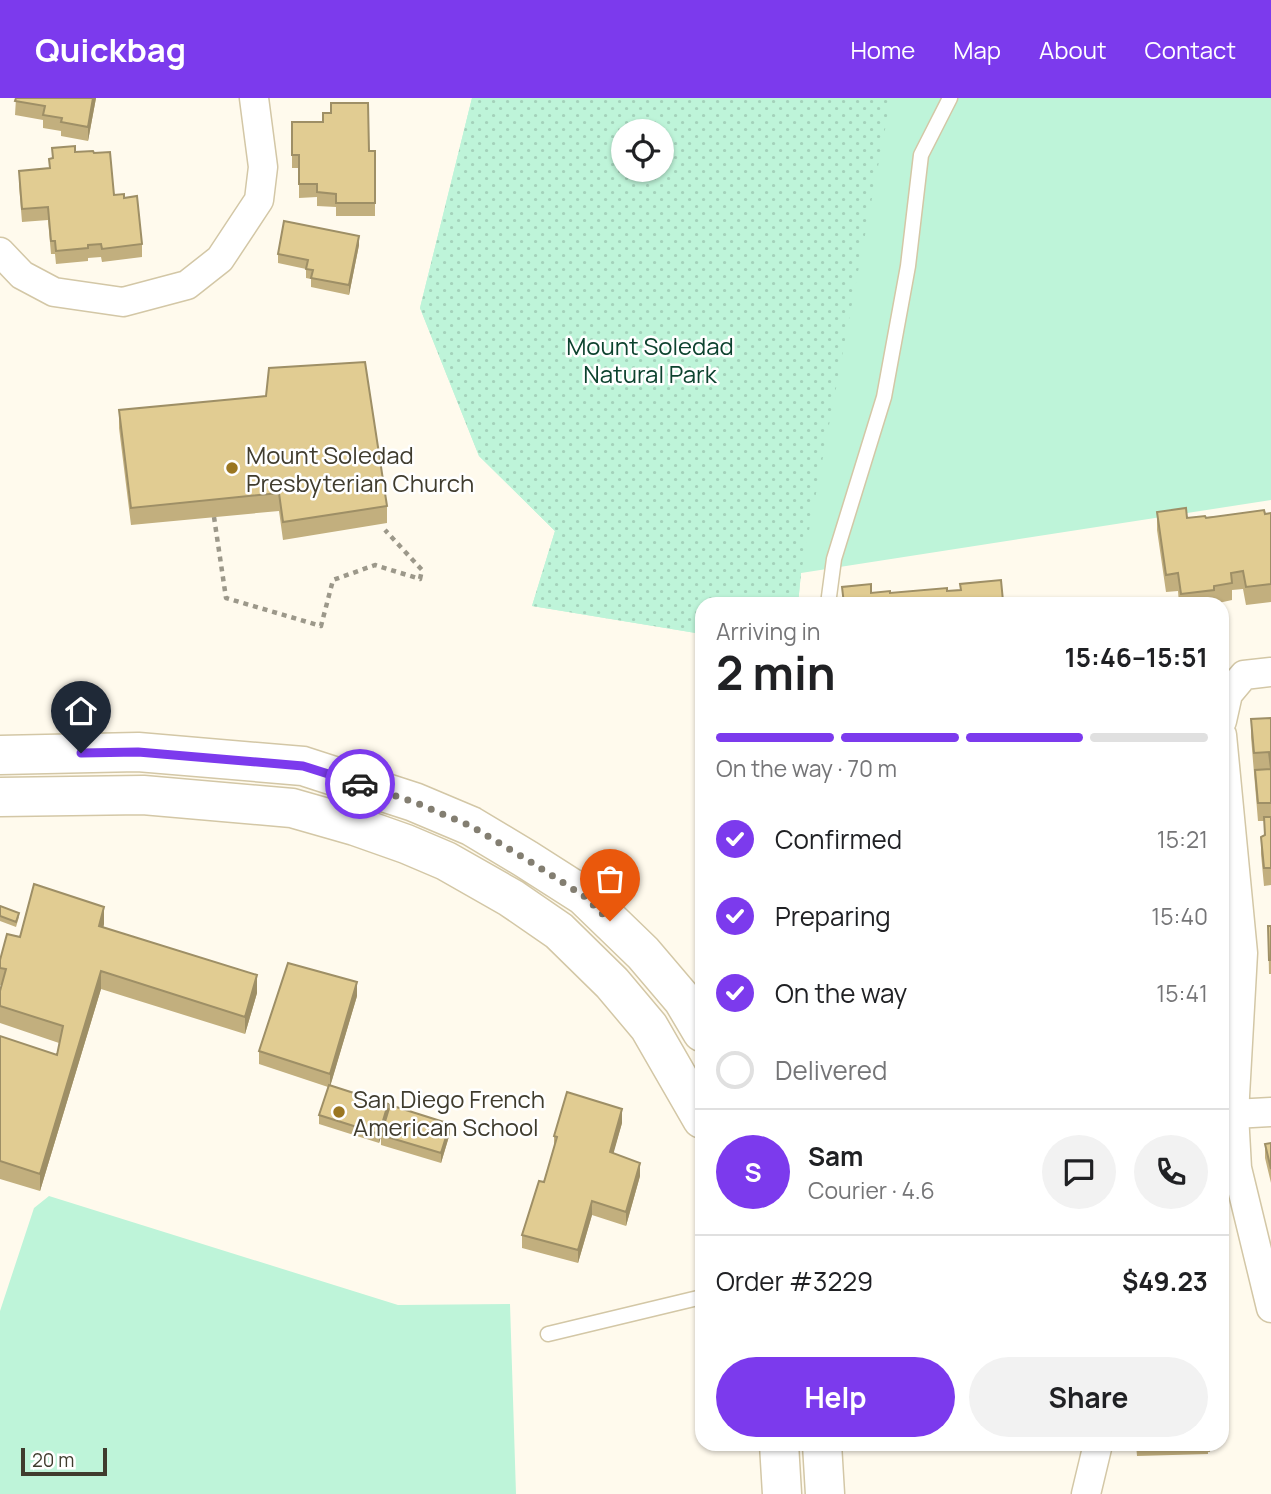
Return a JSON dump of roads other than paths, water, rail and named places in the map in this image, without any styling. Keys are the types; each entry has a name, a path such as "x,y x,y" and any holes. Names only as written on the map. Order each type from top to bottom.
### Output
{"main road":[{"path":"0,755 138,752 303,766 414,802 471,826 584,896 651,962 683,1000 695,1020"},
{"path":"0,797 142,795 292,808 406,844 446,862 511,898 559,931 612,983 649,1027 695,1107"},
{"path":"779,1451 782,1494"},
{"path":"822,1451 825,1494"}],"street":[{"path":"0,252 22,275 54,292 123,302 187,285 220,259 259,200 263,167 254,98"},
{"path":"1229,693 1244,675 1271,672"},
{"path":"1229,808 1243,953 1234,1114 1237,1168 1271,1308"},
{"path":"1234,1114 1271,1112"},
{"path":"1086,1494 1096,1451"}],"lane":[{"path":"829,597 834,559 884,397 908,266 921,155 950,98"},
{"path":"548,1334 695,1299"}],"place":[{"name":"Mount Soledad Presbyterian Church","path":"232,468"},
{"name":"San Diego French American School","path":"339,1112"}],"park label":[{"name":"Mount Soledad Natural Park","path":"650,359"}]}
